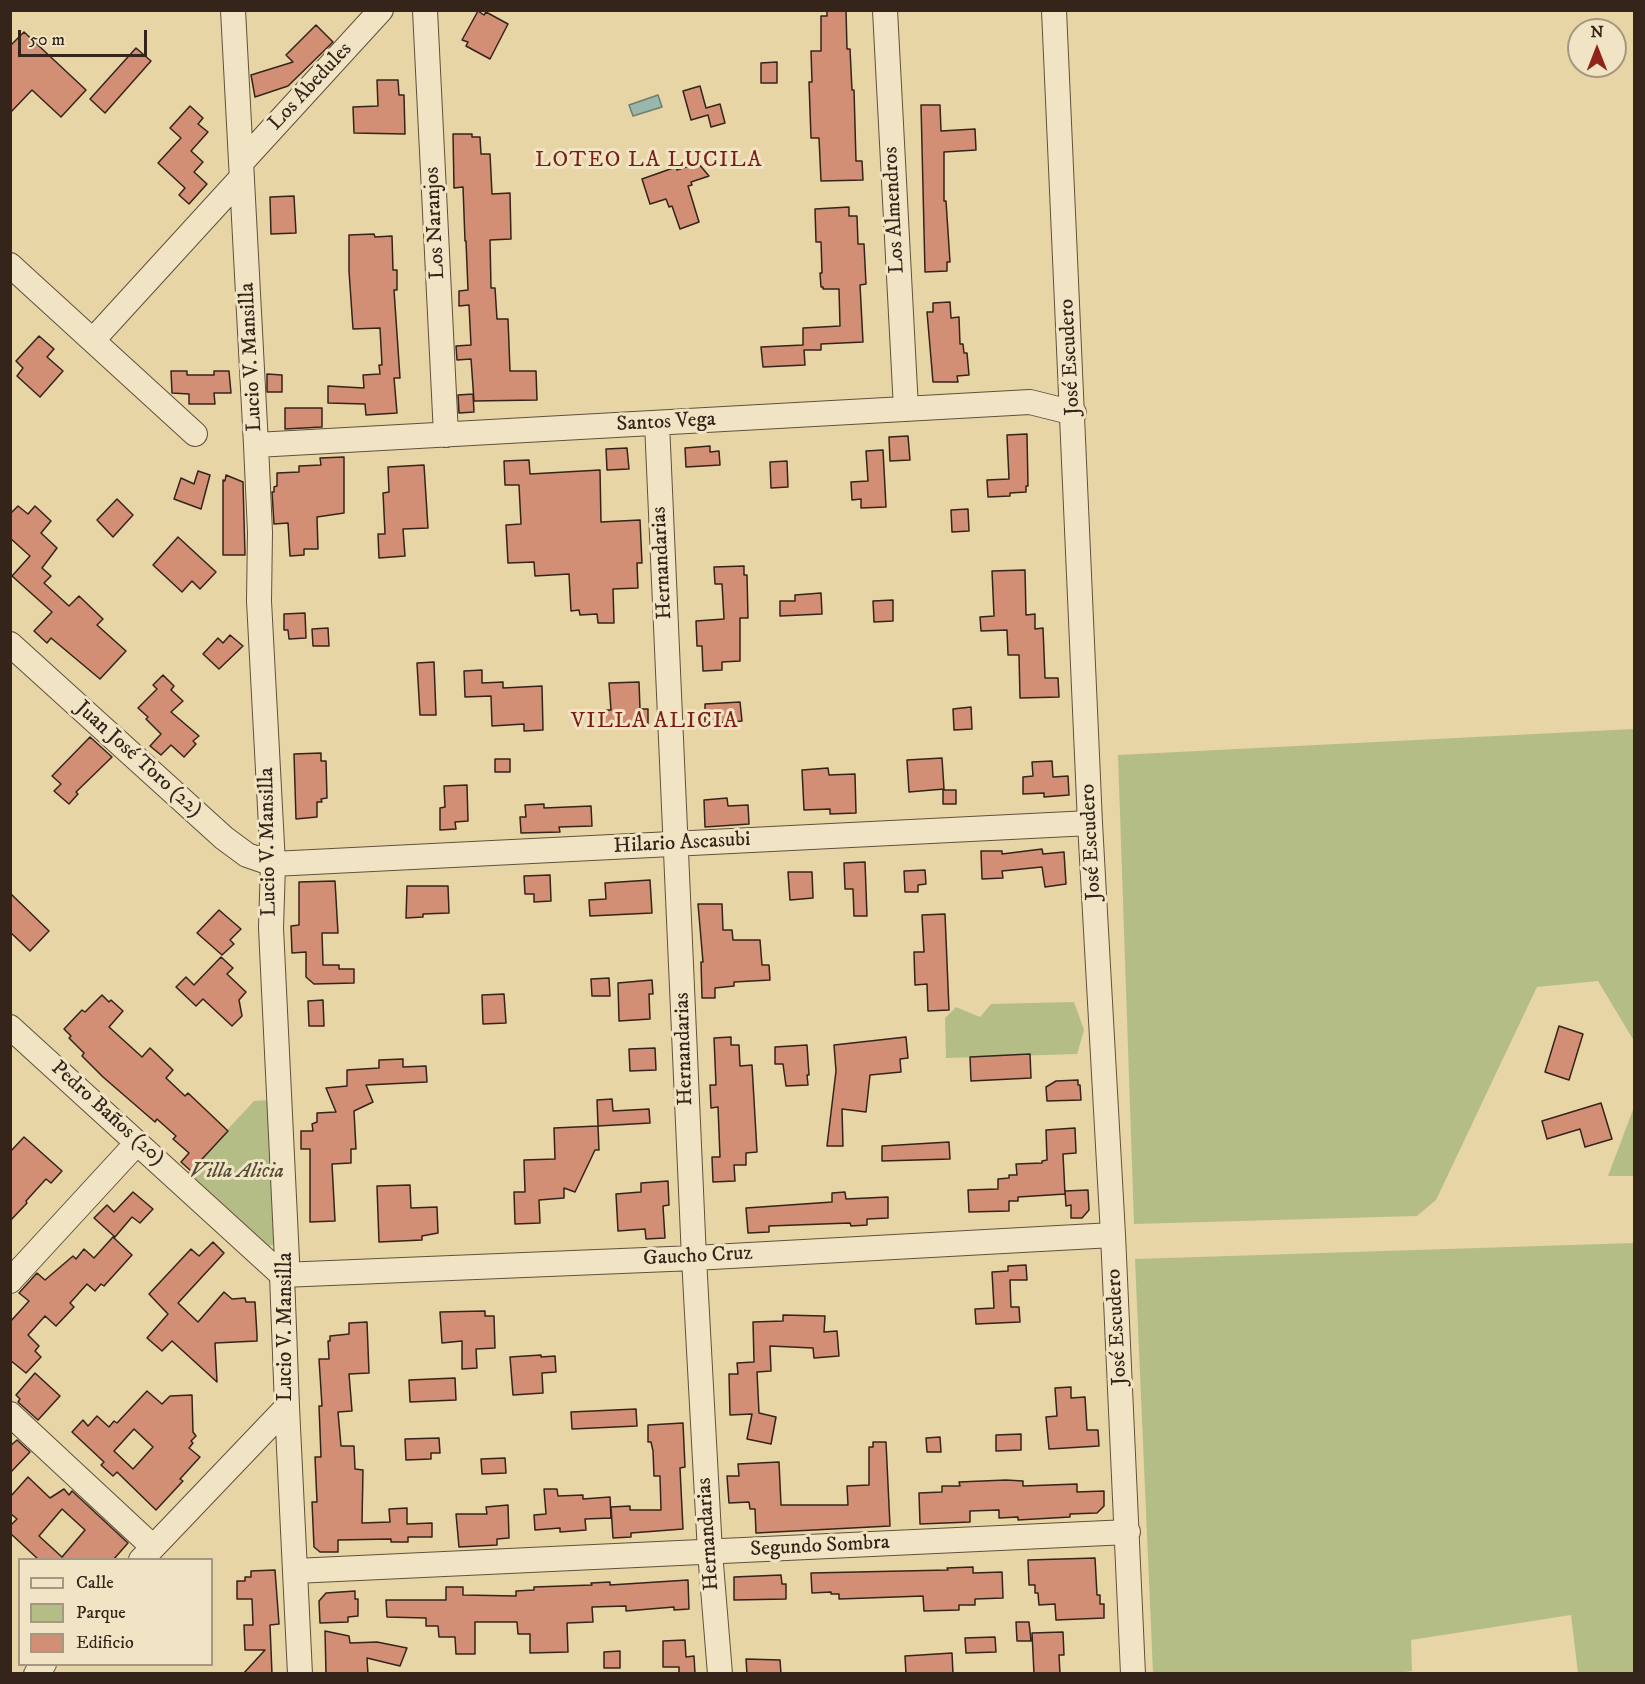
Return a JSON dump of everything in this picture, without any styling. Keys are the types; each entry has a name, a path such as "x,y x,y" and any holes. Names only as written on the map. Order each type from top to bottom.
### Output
{"street":[{"name":"Lucio V. Mansilla","path":"233,10 260,532 259,601 273,864 271,928 287,1260 282,1275 300,1674"},
{"name":"Los Abedules","path":"93,340 381,10"},
{"name":"Los Naranjos","path":"425,10 446,435"},
{"name":"Los Almendros","path":"885,10 906,409"},
{"name":"José Escudero","path":"1054,10 1074,413 1090,824 1113,1235 1133,1674"},
{"path":"10,265 195,434"},
{"name":"Santos Vega","path":"256,445 1030,402 1074,413"},
{"name":"Hernandarias","path":"657,423 694,1258 710,1552 720,1674"},
{"name":"Juan José Toro (22)","path":"10,644 225,838 247,855 273,864"},
{"name":"Hilario Ascasubi","path":"273,864 1090,824"},
{"name":"Pedro Baños (20)","path":"10,1028 282,1275"},
{"path":"10,1281 137,1143"},
{"name":"Gaucho Cruz","path":"282,1275 694,1258 1113,1235"},
{"path":"10,1414 147,1553 287,1407"},
{"name":"Segundo Sombra","path":"295,1571 1128,1532"}],"green space":[{"path":"1634,729 1634,1041 1598,981 1537,987 1436,1200 1417,1216 1134,1224 1118,755"},
{"path":"1074,1002 1084,1030 1077,1054 946,1058 945,1018 956,1007 980,1017 991,1004"},
{"name":"Villa Alicia","path":"270,1100 275,1244 266,1247 185,1175 254,1101"},
{"path":"1634,1107 1634,1176 1608,1176"},
{"path":"1634,1243 1634,1673 1578,1673 1571,1615 1411,1640 1412,1671 1398,1673 1153,1673 1135,1259"}],"shaded area":[{"path":"658,95 662,107 633,116 629,105"}],"building":[{"path":"827,10 846,10 847,49 850,49 852,90 854,90 856,161 862,161 863,180 821,181 819,138 811,138 809,82 812,82 811,51 821,51 821,16 827,16"},
{"path":"478,11 484,15 486,12 508,24 490,59 466,46 468,42 462,40"},
{"path":"316,25 333,42 288,86 255,97 251,75 293,62 286,55"},
{"path":"24,32 86,90 61,117 32,90 10,113 10,46"},
{"path":"136,48 151,61 105,113 90,99"},
{"path":"777,62 777,83 761,83 761,63"},
{"path":"377,80 398,80 399,95 404,95 405,134 354,133 353,107 378,106"},
{"path":"700,86 706,108 720,104 725,123 711,127 708,115 691,120 683,91"},
{"path":"921,105 940,105 941,131 975,129 976,150 944,152 944,201 946,201 950,262 947,262 947,271 925,272"},
{"path":"190,106 203,118 198,124 208,132 191,151 203,162 194,172 207,184 189,204 179,195 185,188 158,163 181,138 170,128"},
{"path":"453,134 472,134 472,137 480,137 481,154 490,154 492,194 510,193 511,239 490,240 491,288 495,288 497,319 508,319 510,371 536,371 537,400 474,401 471,359 457,360 456,346 471,345 469,305 459,306 459,291 468,290 463,187 454,188"},
{"path":"698,163 709,176 691,182 692,185 688,186 699,222 680,229 672,206 669,207 666,199 650,204 642,179 676,167 677,170"},
{"path":"294,196 296,233 271,234 270,197"},
{"path":"849,207 849,216 857,216 858,244 864,244 866,284 860,285 863,342 821,344 821,350 804,350 805,365 763,367 761,347 803,345 803,328 840,326 839,289 821,287 821,242 816,242 815,209"},
{"path":"374,234 375,237 392,236 393,270 397,270 397,290 394,290 400,378 394,378 397,413 366,415 365,404 328,403 328,386 364,388 363,375 380,374 379,365 382,365 380,328 353,329 349,271 349,235"},
{"path":"950,302 951,318 959,317 960,344 963,344 964,353 967,353 969,375 957,376 958,382 933,382 927,312 933,312 933,303"},
{"path":"39,336 54,349 47,357 63,371 40,397 17,376 23,368 16,361"},
{"path":"171,371 187,371 187,375 214,375 214,371 229,371 231,393 214,393 215,404 189,404 189,394 172,393"},
{"path":"267,374 282,375 282,392 267,392"},
{"path":"473,394 474,412 459,413 458,395"},
{"path":"285,408 322,408 322,427 285,429"},
{"path":"1027,434 1028,486 1026,486 1026,492 1010,493 1010,496 988,497 987,480 1009,479 1007,435"},
{"path":"908,436 910,460 890,461 889,437"},
{"path":"710,446 710,452 719,451 720,465 686,467 685,448"},
{"path":"627,448 629,469 607,470 606,449"},
{"path":"883,450 886,507 861,508 861,499 852,500 851,482 868,481 866,451"},
{"path":"344,457 344,513 317,517 318,549 304,549 304,555 290,556 288,523 274,524 272,492 277,486 277,473 299,472 299,466 321,465 320,458"},
{"path":"529,460 530,474 600,470 601,522 640,520 642,563 637,563 638,588 613,589 614,623 598,623 597,614 580,615 579,610 571,611 569,574 535,576 534,562 508,563 506,525 521,524 519,485 505,485 504,461"},
{"path":"787,461 788,487 771,488 770,462"},
{"path":"424,465 428,528 403,529 405,556 379,558 378,534 385,534 383,493 389,492 388,467"},
{"path":"198,471 210,475 201,509 174,499 181,478 194,484"},
{"path":"226,475 243,482 245,555 223,555 223,480 225,481"},
{"path":"117,499 133,515 113,537 97,520"},
{"path":"18,506 28,514 35,506 51,521 41,533 57,548 42,568 51,576 44,583 69,606 79,596 103,619 97,625 126,651 100,679 51,638 47,643 34,631 52,612 12,576 30,556 10,538 10,514"},
{"path":"968,509 969,531 952,532 951,510"},
{"path":"178,537 216,572 200,589 192,581 182,592 153,565"},
{"path":"744,566 744,575 747,575 748,618 740,618 740,661 722,662 722,670 703,671 702,646 697,646 696,621 724,619 722,584 715,584 714,567"},
{"path":"1025,570 1026,615 1035,614 1035,629 1043,628 1045,678 1058,678 1059,697 1020,698 1019,655 1008,655 1007,630 981,631 980,617 994,616 992,571"},
{"path":"821,593 822,614 780,616 780,601 795,601 795,595"},
{"path":"893,600 893,621 874,622 873,601"},
{"path":"305,613 306,638 289,639 288,630 284,630 284,614"},
{"path":"328,628 329,646 313,646 312,629"},
{"path":"230,635 243,646 219,669 203,654 218,638 223,643"},
{"path":"434,662 436,715 420,715 417,663"},
{"path":"482,670 482,683 503,682 503,688 542,686 543,730 524,731 524,724 492,726 491,696 465,697 464,671"},
{"path":"163,675 174,686 171,690 183,701 171,712 199,736 193,741 196,744 184,757 171,745 161,755 150,746 161,734 138,708 157,689 153,685"},
{"path":"639,682 640,709 648,709 648,726 602,727 602,710 611,710 609,683"},
{"path":"740,702 742,721 705,724 705,704"},
{"path":"971,707 972,729 954,730 953,709"},
{"path":"90,737 112,757 76,792 78,794 69,804 54,791 61,784 52,776"},
{"path":"321,753 321,761 326,761 327,798 321,799 322,802 317,802 317,817 296,819 294,754"},
{"path":"942,758 944,789 909,792 907,760"},
{"path":"495,759 510,759 510,772 495,772"},
{"path":"1052,761 1053,777 1068,776 1069,795 1044,797 1044,793 1023,794 1023,777 1033,776 1032,762"},
{"path":"828,768 829,775 855,774 856,813 830,814 830,809 804,810 802,770"},
{"path":"467,785 468,821 455,822 456,829 440,830 440,808 445,807 444,786"},
{"path":"943,790 956,790 956,804 943,804"},
{"path":"727,798 728,806 748,805 749,824 705,827 704,800"},
{"path":"544,804 544,808 591,806 592,826 559,827 560,832 521,833 520,817 526,817 525,805"},
{"path":"1042,849 1043,854 1064,852 1066,884 1045,887 1042,867 1002,871 1003,878 982,879 981,851 1002,851 1002,854"},
{"path":"865,862 867,916 854,916 853,889 845,889 844,863"},
{"path":"925,870 926,884 918,885 918,892 905,892 904,871"},
{"path":"788,872 812,872 813,898 790,900"},
{"path":"550,875 551,901 534,902 534,894 525,894 524,876"},
{"path":"650,880 652,913 590,916 589,900 606,899 605,883"},
{"path":"335,881 338,933 322,933 323,965 339,965 339,969 354,969 354,983 314,984 306,977 306,952 292,953 291,926 299,925 299,882"},
{"path":"407,886 448,886 449,913 423,914 423,917 406,918"},
{"path":"10,893 49,931 30,951 10,932"},
{"path":"698,904 722,904 723,930 732,930 733,940 760,940 762,965 769,965 770,980 734,982 734,986 715,988 715,998 702,998 701,962 703,962"},
{"path":"219,910 241,929 230,940 234,944 222,955 197,933"},
{"path":"945,914 949,1010 928,1011 927,984 915,985 914,952 924,952 922,915"},
{"path":"221,957 233,968 227,974 246,992 239,1000 242,1016 232,1026 203,999 196,1006 176,987 186,977 194,985"},
{"path":"609,978 610,996 592,996 591,979"},
{"path":"652,980 653,994 649,994 650,1019 619,1021 618,983"},
{"path":"504,994 506,1023 483,1024 482,995"},
{"path":"102,995 123,1011 109,1027 142,1057 150,1048 173,1070 166,1078 185,1096 188,1093 228,1131 191,1171 181,1162 189,1153 173,1139 176,1136 157,1119 155,1122 103,1077 82,1056 84,1053 69,1038 71,1036 64,1029 82,1010 85,1012"},
{"path":"323,1000 324,1026 309,1026 308,1001"},
{"path":"1559,1026 1583,1034 1569,1080 1545,1072"},
{"path":"731,1037 731,1045 739,1045 740,1066 752,1065 757,1152 746,1153 746,1165 734,1165 735,1181 713,1182 712,1157 720,1157 718,1107 711,1108 710,1085 716,1085 714,1038"},
{"path":"906,1037 908,1058 900,1059 901,1072 870,1075 866,1112 842,1109 843,1146 827,1146 836,1071 834,1045"},
{"path":"807,1045 808,1085 786,1086 783,1064 775,1064 775,1047"},
{"path":"655,1048 656,1070 630,1071 629,1049"},
{"path":"1030,1054 1031,1078 971,1081 970,1057"},
{"path":"403,1059 403,1067 426,1066 427,1082 366,1085 373,1102 354,1111 356,1149 351,1149 351,1163 332,1164 335,1221 310,1222 310,1149 301,1149 301,1131 313,1131 312,1124 317,1122 317,1113 336,1112 326,1088 347,1086 347,1070 379,1068 379,1060"},
{"path":"1078,1080 1081,1100 1047,1101 1046,1087 1056,1081"},
{"path":"612,1099 613,1111 649,1109 650,1123 598,1126 597,1100"},
{"path":"1601,1103 1612,1139 1585,1147 1580,1129 1547,1139 1542,1121"},
{"path":"598,1126 599,1150 595,1150 575,1192 564,1188 564,1198 539,1200 540,1223 515,1224 514,1192 525,1192 524,1160 555,1159 554,1128"},
{"path":"1075,1128 1076,1153 1063,1154 1065,1194 1018,1197 1018,1201 1009,1201 1009,1211 969,1212 968,1190 998,1189 998,1179 1017,1175 1016,1164 1042,1163 1047,1160 1046,1130"},
{"path":"24,1137 62,1171 51,1183 46,1179 10,1221 10,1152"},
{"path":"949,1142 950,1159 882,1161 882,1146"},
{"path":"668,1181 669,1205 663,1206 665,1238 646,1239 645,1229 618,1231 616,1194 641,1192 641,1183"},
{"path":"410,1185 411,1208 437,1207 438,1233 422,1236 422,1240 379,1242 377,1186"},
{"path":"1088,1190 1089,1210 1082,1218 1071,1218 1071,1205 1066,1206 1065,1191"},
{"path":"133,1192 153,1209 140,1223 132,1217 115,1237 94,1218 107,1205 114,1212"},
{"path":"845,1192 846,1199 888,1197 888,1218 867,1219 867,1225 851,1226 850,1223 769,1226 769,1232 748,1233 746,1208 832,1202 832,1193"},
{"path":"113,1237 132,1255 104,1286 101,1284 95,1291 87,1284 70,1303 74,1307 56,1326 45,1316 28,1335 39,1346 35,1351 41,1357 26,1373 10,1360 10,1322 29,1301 19,1293 37,1273 45,1280 73,1256 76,1259 84,1249 94,1258"},
{"path":"213,1242 224,1253 178,1303 198,1322 224,1292 232,1299 245,1298 246,1302 255,1302 257,1335 257,1341 215,1343 217,1382 172,1341 162,1351 147,1338 168,1314 149,1294 191,1249 199,1256"},
{"path":"1026,1265 1027,1280 1010,1280 1011,1307 1019,1307 1020,1322 976,1324 975,1309 994,1308 992,1272 1008,1271 1008,1266"},
{"path":"485,1311 485,1316 494,1316 495,1348 476,1349 477,1368 462,1369 462,1341 442,1343 440,1312"},
{"path":"783,1315 825,1316 824,1332 837,1331 839,1356 814,1358 813,1348 770,1346 771,1371 757,1372 759,1413 776,1417 771,1444 747,1439 752,1414 730,1415 729,1374 738,1374 737,1363 754,1362 753,1322 783,1321"},
{"path":"367,1322 369,1373 349,1374 352,1411 338,1412 341,1446 354,1446 355,1469 363,1470 362,1523 390,1522 389,1509 407,1508 407,1524 432,1523 432,1537 408,1537 408,1542 391,1542 391,1539 338,1540 338,1552 320,1552 314,1547 312,1502 317,1502 315,1457 321,1457 319,1406 322,1406 319,1359 329,1359 330,1336 349,1334 349,1323"},
{"path":"541,1355 541,1357 555,1356 556,1372 542,1373 543,1393 513,1395 510,1357"},
{"path":"35,1373 60,1396 38,1420 18,1402 20,1399 16,1395"},
{"path":"455,1378 456,1400 410,1402 409,1380"},
{"path":"1071,1387 1071,1398 1085,1397 1087,1430 1098,1430 1099,1446 1049,1449 1046,1417 1057,1416 1055,1388"},
{"path":"147,1391 162,1404 170,1396 192,1395 193,1432 196,1436 189,1448 200,1457 180,1479 183,1481 156,1510 117,1472 113,1476 101,1465 104,1462 72,1432 83,1420 88,1426 97,1416 109,1427 114,1421 117,1423","holes":["134,1429 153,1447 133,1469 114,1451"]},
{"path":"636,1409 637,1426 572,1429 571,1412"},
{"path":"683,1423 685,1467 680,1468 683,1529 631,1533 631,1537 613,1538 611,1507 630,1506 630,1510 661,1510 660,1476 654,1476 653,1451 651,1442 648,1442 648,1425"},
{"path":"1021,1434 1021,1450 996,1451 996,1435"},
{"path":"940,1437 941,1452 927,1452 926,1438"},
{"path":"439,1438 440,1453 431,1453 431,1459 406,1460 405,1439"},
{"path":"17,1440 30,1452 10,1473 10,1446"},
{"path":"873,1442 886,1442 890,1526 756,1533 755,1509 750,1509 749,1502 729,1503 727,1476 739,1476 738,1464 779,1462 781,1505 848,1505 847,1486 869,1485 869,1447 873,1447"},
{"path":"505,1458 506,1473 482,1474 481,1459"},
{"path":"28,1477 50,1498 64,1489 69,1495 72,1491 128,1543 115,1558 37,1558 10,1533 10,1526 17,1519 10,1513 10,1497","holes":["62,1509 85,1530 62,1557 39,1536"]},
{"path":"1023,1481 1023,1486 1077,1484 1077,1492 1104,1491 1104,1506 1097,1513 1018,1520 1018,1517 999,1518 999,1510 970,1511 970,1522 920,1524 919,1493 942,1492 942,1486 960,1486 959,1482"},
{"path":"544,1489 557,1489 558,1496 583,1495 583,1499 610,1497 611,1518 585,1519 586,1530 560,1532 560,1528 535,1530 534,1515 546,1514"},
{"path":"508,1505 509,1538 497,1539 497,1545 459,1547 456,1514 487,1514 486,1507"},
{"path":"1095,1558 1097,1595 1100,1595 1100,1604 1104,1604 1104,1618 1056,1620 1055,1604 1039,1605 1035,1585 1029,1585 1028,1560"},
{"path":"973,1567 973,1573 1002,1572 1003,1598 975,1599 975,1605 959,1605 959,1610 924,1611 923,1596 839,1599 839,1594 831,1594 831,1592 812,1593 811,1573 948,1570 947,1568"},
{"path":"275,1570 279,1624 270,1625 272,1674 243,1674 265,1650 245,1650 244,1625 253,1625 252,1599 237,1599 237,1581 245,1581 245,1577 251,1577 251,1571"},
{"path":"781,1575 782,1584 786,1584 786,1599 734,1600 734,1577"},
{"path":"688,1580 689,1609 674,1610 674,1607 626,1611 626,1606 592,1607 593,1622 567,1623 568,1652 530,1653 530,1634 518,1634 517,1622 475,1622 475,1654 456,1654 455,1637 439,1637 438,1626 426,1626 426,1618 387,1617 386,1600 446,1600 446,1587 463,1587 463,1595 516,1596 516,1591 534,1590 534,1587"},
{"path":"355,1591 355,1599 358,1599 358,1616 348,1617 348,1622 320,1623 319,1601 326,1593"},
{"path":"1016,1622 1029,1622 1031,1641 1017,1641"},
{"path":"325,1631 349,1636 350,1643 377,1642 407,1648 400,1666 367,1658 368,1674 326,1674"},
{"path":"1063,1632 1064,1655 1059,1655 1060,1674 1034,1674 1032,1633"},
{"path":"995,1637 996,1652 966,1653 965,1638"},
{"path":"685,1640 686,1657 694,1656 695,1674 679,1674 679,1667 663,1667 663,1641"},
{"path":"620,1651 620,1668 604,1668 604,1652"},
{"path":"952,1653 953,1674 906,1674 905,1656"},
{"path":"746,1659 780,1660 781,1674 747,1674"}],"district":[{"name":"LOTEO LA LUCILA","path":"649,161"},
{"name":"VILLA ALICIA","path":"655,722"}]}
